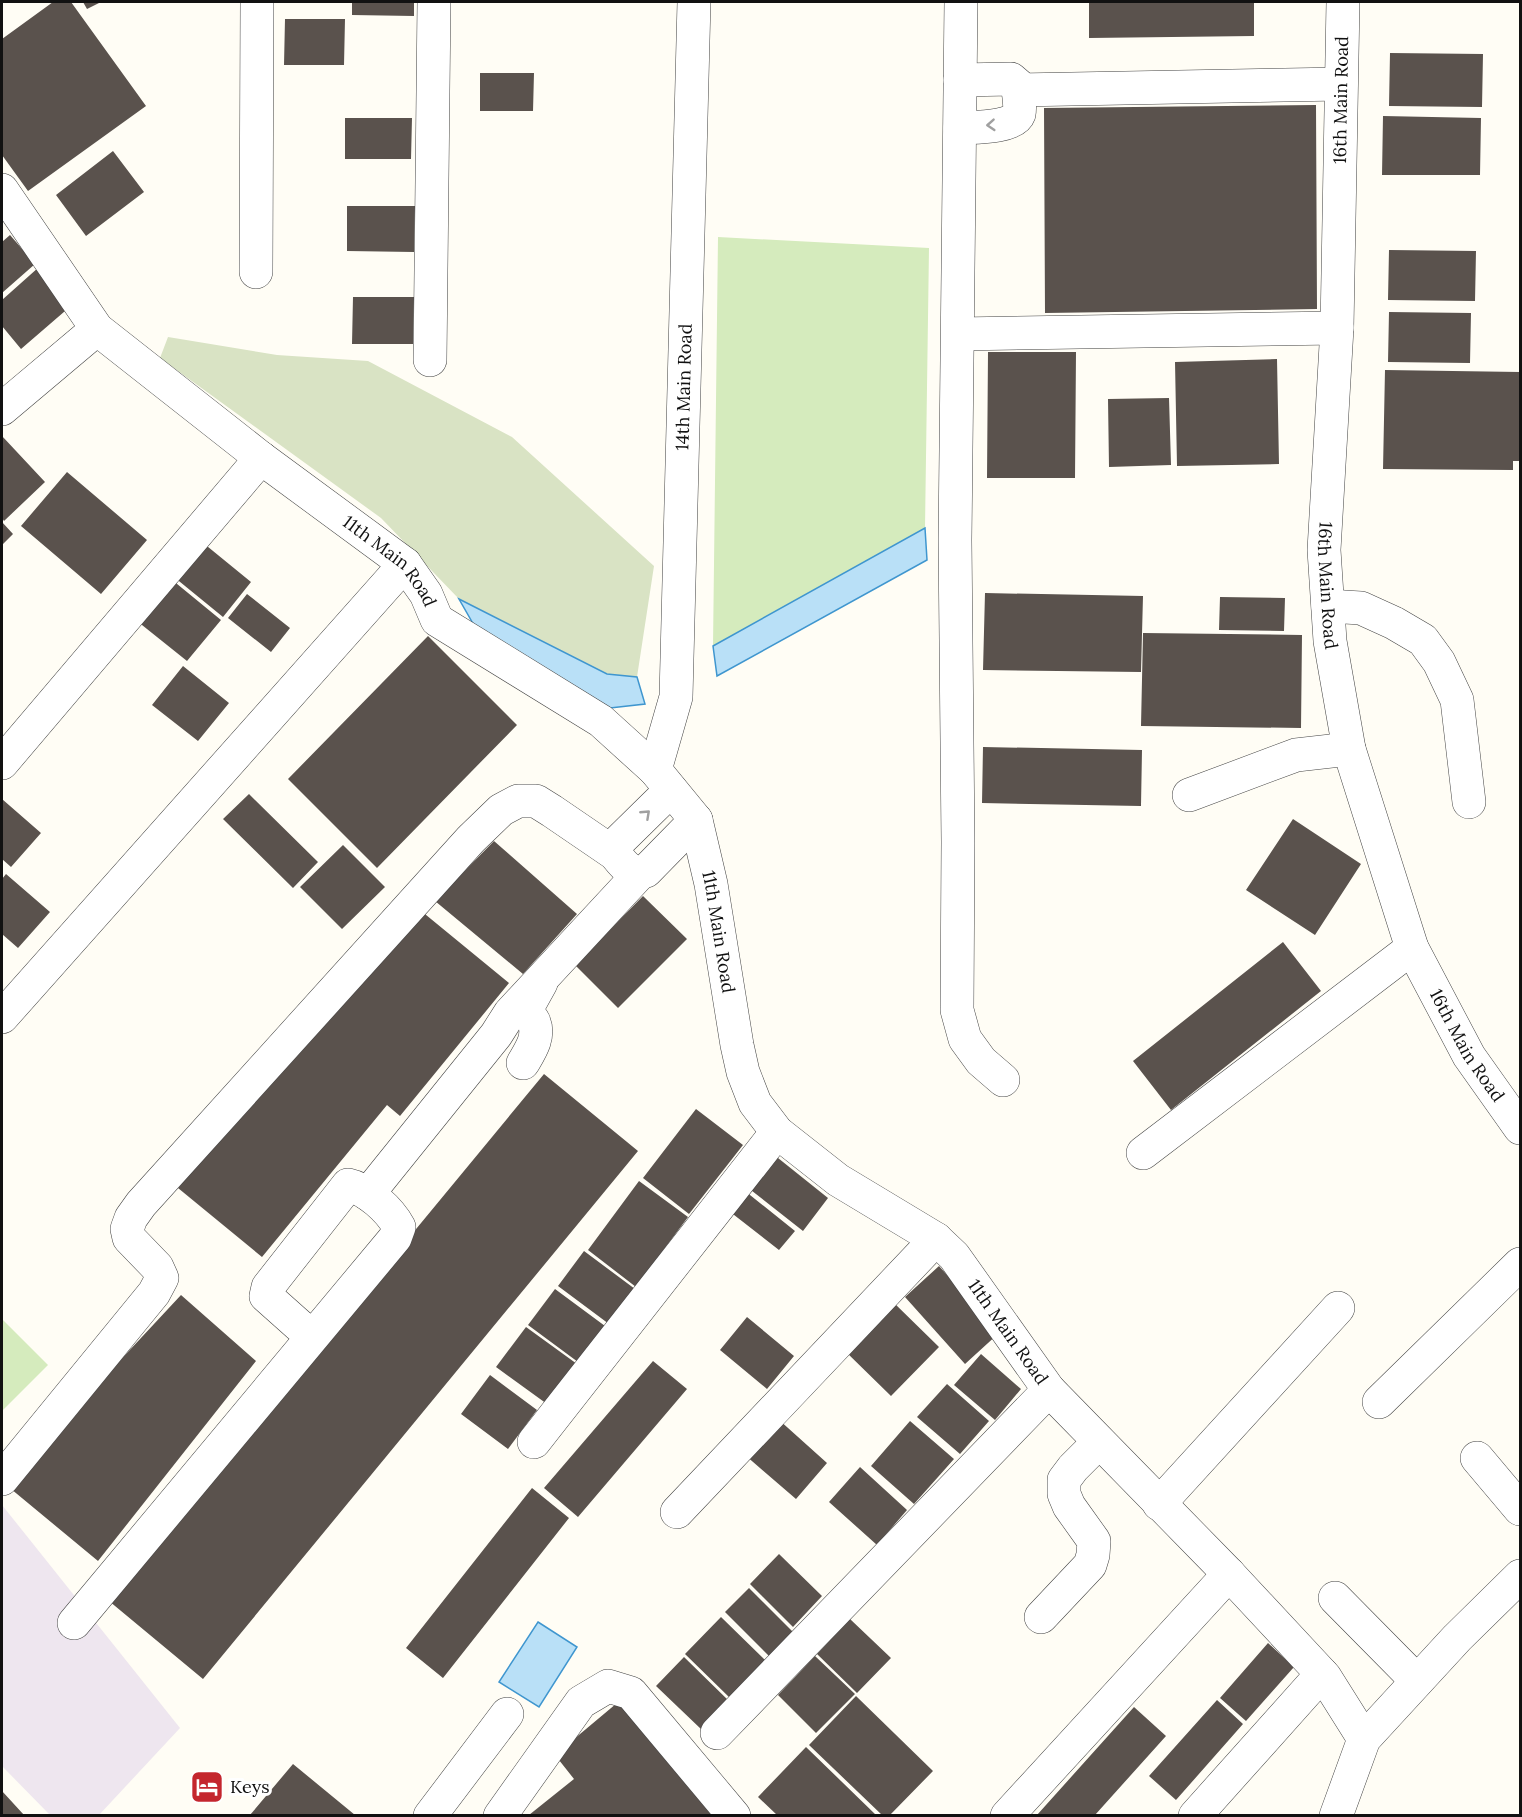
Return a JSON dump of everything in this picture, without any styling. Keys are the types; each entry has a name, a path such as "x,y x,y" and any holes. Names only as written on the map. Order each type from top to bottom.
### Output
{"street":[{"path":"256,272 257,2"},
{"path":"430,360 434,2"},
{"name":"14th Main Road","path":"663,780 676,691 694,2"},
{"path":"961,2 955,540 957,1010 965,1039 981,1061 1003,1080"},
{"name":"16th Main Road","path":"1343,2 1337,328 1324,550 1330,641 1349,749 1412,948 1469,1056 1521,1128"},
{"path":"960,80 1011,79 1018,85 1019,114 1014,121 1005,124 960,128"},
{"path":"1018,90 1341,84"},
{"name":"11th Main Road","path":"2,190 97,329 261,458 405,564 432,607 601,721 663,780 696,820 711,884 737,1045 743,1072 755,1103 777,1132 838,1180 936,1239 954,1256 1049,1390 1229,1574 1322,1674 1364,1739"},
{"path":"958,333 1337,328"},
{"path":"2,409 97,329"},
{"path":"2,763 261,458"},
{"path":"2,1017 405,564"},
{"path":"1328,606 1362,608 1395,623 1423,640 1439,662 1457,700 1469,802"},
{"path":"1189,795 1296,755 1349,749"},
{"path":"615,854 615,845 663,780"},
{"path":"2,1479 153,1293 162,1278 158,1268 129,1238 127,1229 131,1218 141,1204 471,839 501,810 518,801 536,801 615,854 630,871 640,873"},
{"path":"368,1194 507,1028 510,1013 640,873 646,871 696,820"},
{"path":"1143,1152 1412,948"},
{"path":"523,1063 536,1034 534,1022 526,1010 546,974"},
{"path":"534,1442 777,1132"},
{"path":"74,1623 395,1238 399,1227 394,1217 359,1187 348,1185 268,1287 266,1296 312,1337"},
{"path":"677,1512 936,1239"},
{"path":"1379,1402 1521,1264"},
{"path":"1159,1504 1338,1308"},
{"path":"717,1733 1049,1390"},
{"path":"1041,1617 1090,1565 1094,1541 1069,1506 1064,1494 1064,1480 1099,1442"},
{"path":"1477,1458 1521,1509"},
{"path":"1007,1815 1229,1574"},
{"path":"1336,1815 1364,1739 1457,1638 1521,1576"},
{"path":"1335,1598 1417,1682"},
{"path":"1195,1815 1322,1674"},
{"path":"500,1815 581,1702 608,1686 631,1693 734,1815"},
{"path":"430,1815 507,1714"}],"shaded area":[{"path":"2,1505 180,1728 99,1815 50,1815 2,1766"}],"green space":[{"path":"718,237 929,248 925,528 713,646"},
{"path":"168,337 277,355 368,361 512,437 654,566 637,677 607,674 459,599 381,518 160,358"},
{"path":"2,1319 48,1365 2,1411"}],"water":[{"path":"925,528 927,560 717,676 713,646"},
{"path":"459,599 607,674 637,677 645,704 610,708 483,641"},
{"path":"538,1622 577,1647 539,1707 499,1682"}],"building":[{"path":"53,2 71,2 146,106 28,191 2,155 2,39"},
{"path":"83,2 101,2 87,9"},
{"path":"352,2 414,2 414,16 352,15"},
{"path":"1089,2 1254,2 1254,36 1089,38"},
{"path":"285,19 345,19 344,65 284,65"},
{"path":"1390,53 1483,54 1482,107 1389,106"},
{"path":"480,73 534,73 533,111 480,111"},
{"path":"1316,105 1317,309 1045,313 1044,108"},
{"path":"1383,116 1481,118 1480,175 1382,175"},
{"path":"345,118 412,118 411,159 345,159"},
{"path":"113,151 144,192 86,236 56,195"},
{"path":"347,206 415,206 414,252 347,251"},
{"path":"10,235 35,264 2,293 2,242"},
{"path":"1389,250 1476,251 1475,301 1388,300"},
{"path":"39,267 72,305 21,349 2,326 2,300"},
{"path":"353,297 414,297 413,344 352,344"},
{"path":"1389,312 1471,313 1470,363 1388,362"},
{"path":"988,352 1076,352 1075,478 987,478"},
{"path":"1277,359 1279,464 1177,466 1175,362"},
{"path":"1385,370 1520,372 1520,461 1513,461 1513,470 1383,469"},
{"path":"1169,398 1171,465 1109,467 1108,399"},
{"path":"2,436 45,482 4,521 2,518"},
{"path":"67,472 147,540 101,594 21,526"},
{"path":"2,522 13,534 2,545"},
{"path":"202,542 251,582 223,617 174,577"},
{"path":"171,579 221,620 187,661 137,621"},
{"path":"985,593 1143,596 1141,672 983,670"},
{"path":"247,594 290,628 271,652 228,618"},
{"path":"1220,597 1285,598 1284,631 1219,630"},
{"path":"1143,633 1302,635 1301,728 1141,726"},
{"path":"428,636 517,725 377,868 288,779"},
{"path":"183,666 229,703 198,741 152,705"},
{"path":"983,747 1142,750 1141,806 982,803"},
{"path":"249,794 318,862 293,888 223,819"},
{"path":"2,799 41,833 11,867 2,859"},
{"path":"1293,819 1361,864 1315,935 1246,890"},
{"path":"494,841 577,914 523,974 435,901"},
{"path":"343,845 385,887 342,929 300,887"},
{"path":"6,874 50,912 18,948 2,934 2,879"},
{"path":"643,896 687,939 618,1008 575,965"},
{"path":"420,910 509,983 400,1116 387,1105 262,1257 178,1188 305,1037"},
{"path":"1283,942 1321,991 1171,1110 1133,1061"},
{"path":"544,1074 638,1151 203,1679 109,1601"},
{"path":"696,1109 743,1145 689,1214 643,1178"},
{"path":"773,1154 828,1198 803,1231 747,1187"},
{"path":"639,1181 688,1217 636,1287 588,1250"},
{"path":"745,1191 795,1231 779,1250 729,1211"},
{"path":"584,1251 635,1289 609,1324 558,1286"},
{"path":"939,1266 999,1333 965,1364 905,1297"},
{"path":"555,1289 605,1326 578,1362 528,1325"},
{"path":"181,1295 256,1361 98,1561 5,1484"},
{"path":"892,1301 939,1347 891,1396 844,1350"},
{"path":"747,1317 794,1356 767,1389 720,1350"},
{"path":"526,1327 577,1364 547,1404 496,1367"},
{"path":"981,1354 1021,1389 995,1420 954,1385"},
{"path":"653,1361 687,1389 578,1517 544,1488"},
{"path":"490,1375 537,1410 508,1449 461,1414"},
{"path":"947,1384 989,1421 960,1454 917,1417"},
{"path":"778,1419 827,1463 796,1499 745,1455"},
{"path":"910,1421 954,1459 914,1504 871,1466"},
{"path":"860,1467 907,1510 877,1545 829,1502"},
{"path":"532,1488 569,1518 443,1678 406,1648"},
{"path":"779,1554 822,1596 793,1627 750,1584"},
{"path":"749,1588 793,1632 769,1656 725,1612"},
{"path":"721,1617 767,1662 731,1699 685,1654"},
{"path":"850,1619 891,1658 857,1693 817,1654"},
{"path":"1268,1643 1294,1667 1246,1721 1220,1698"},
{"path":"815,1656 855,1694 816,1733 778,1695"},
{"path":"684,1657 730,1702 702,1730 656,1686"},
{"path":"856,1696 933,1771 890,1815 882,1815 809,1745"},
{"path":"623,1698 721,1815 529,1815 574,1779 555,1755"},
{"path":"1217,1700 1243,1724 1176,1800 1149,1776"},
{"path":"1134,1707 1166,1736 1095,1815 1037,1815"},
{"path":"806,1747 876,1815 777,1815 758,1797"},
{"path":"293,1764 355,1815 250,1815"},
{"path":"2,1791 24,1815 2,1815"}],"place":[{"name":"Keys","path":"207,1787"}]}
